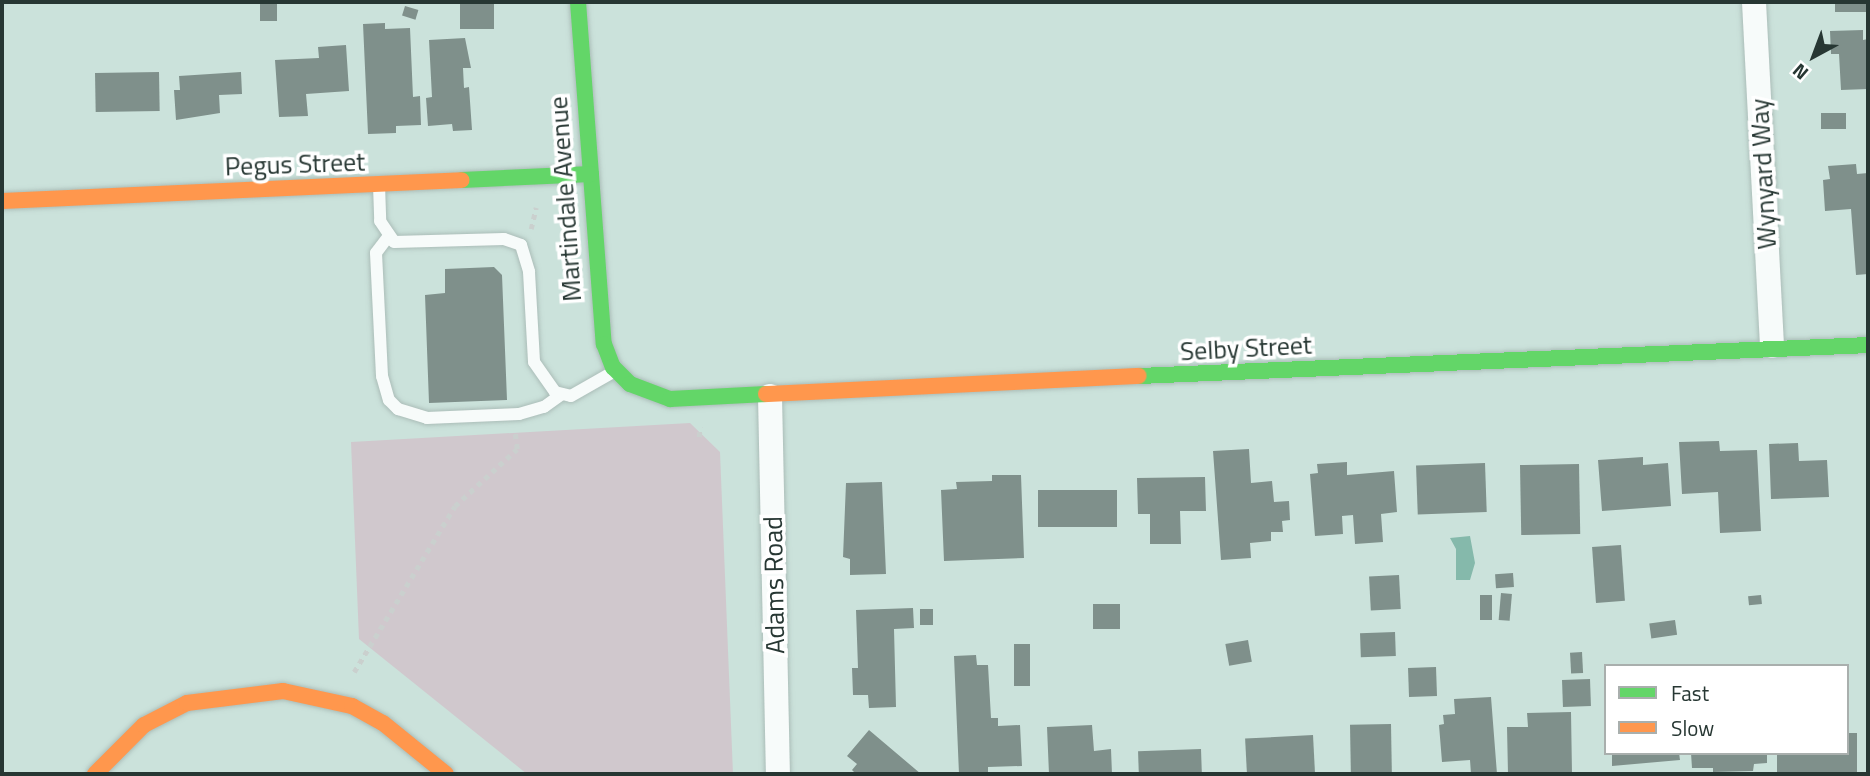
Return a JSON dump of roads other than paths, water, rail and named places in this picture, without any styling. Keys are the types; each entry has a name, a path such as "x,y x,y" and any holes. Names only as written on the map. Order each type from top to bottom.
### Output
{"street":[{"name":"Martindale Avenue","path":"578,2 599,325 616,369 630,384"},
{"name":"Wynyard Way","path":"1754,2 1772,346"},
{"name":"Pegus Street","path":"2,201 591,174"},
{"name":"Selby Street","path":"630,384 670,399 770,396 1772,346 1868,345"},
{"name":"Adams Road","path":"770,396 778,774"},
{"path":"95,774 144,725 187,703 283,691 352,706 383,723 446,774"}],"lane":[{"path":"379,185 380,221 388,237 400,243 504,239 521,245 527,259 534,362 545,384 562,394"},
{"path":"388,237 376,253 382,376 389,400 398,409 427,418 519,414 544,407 562,394 583,391 616,369"}]}
